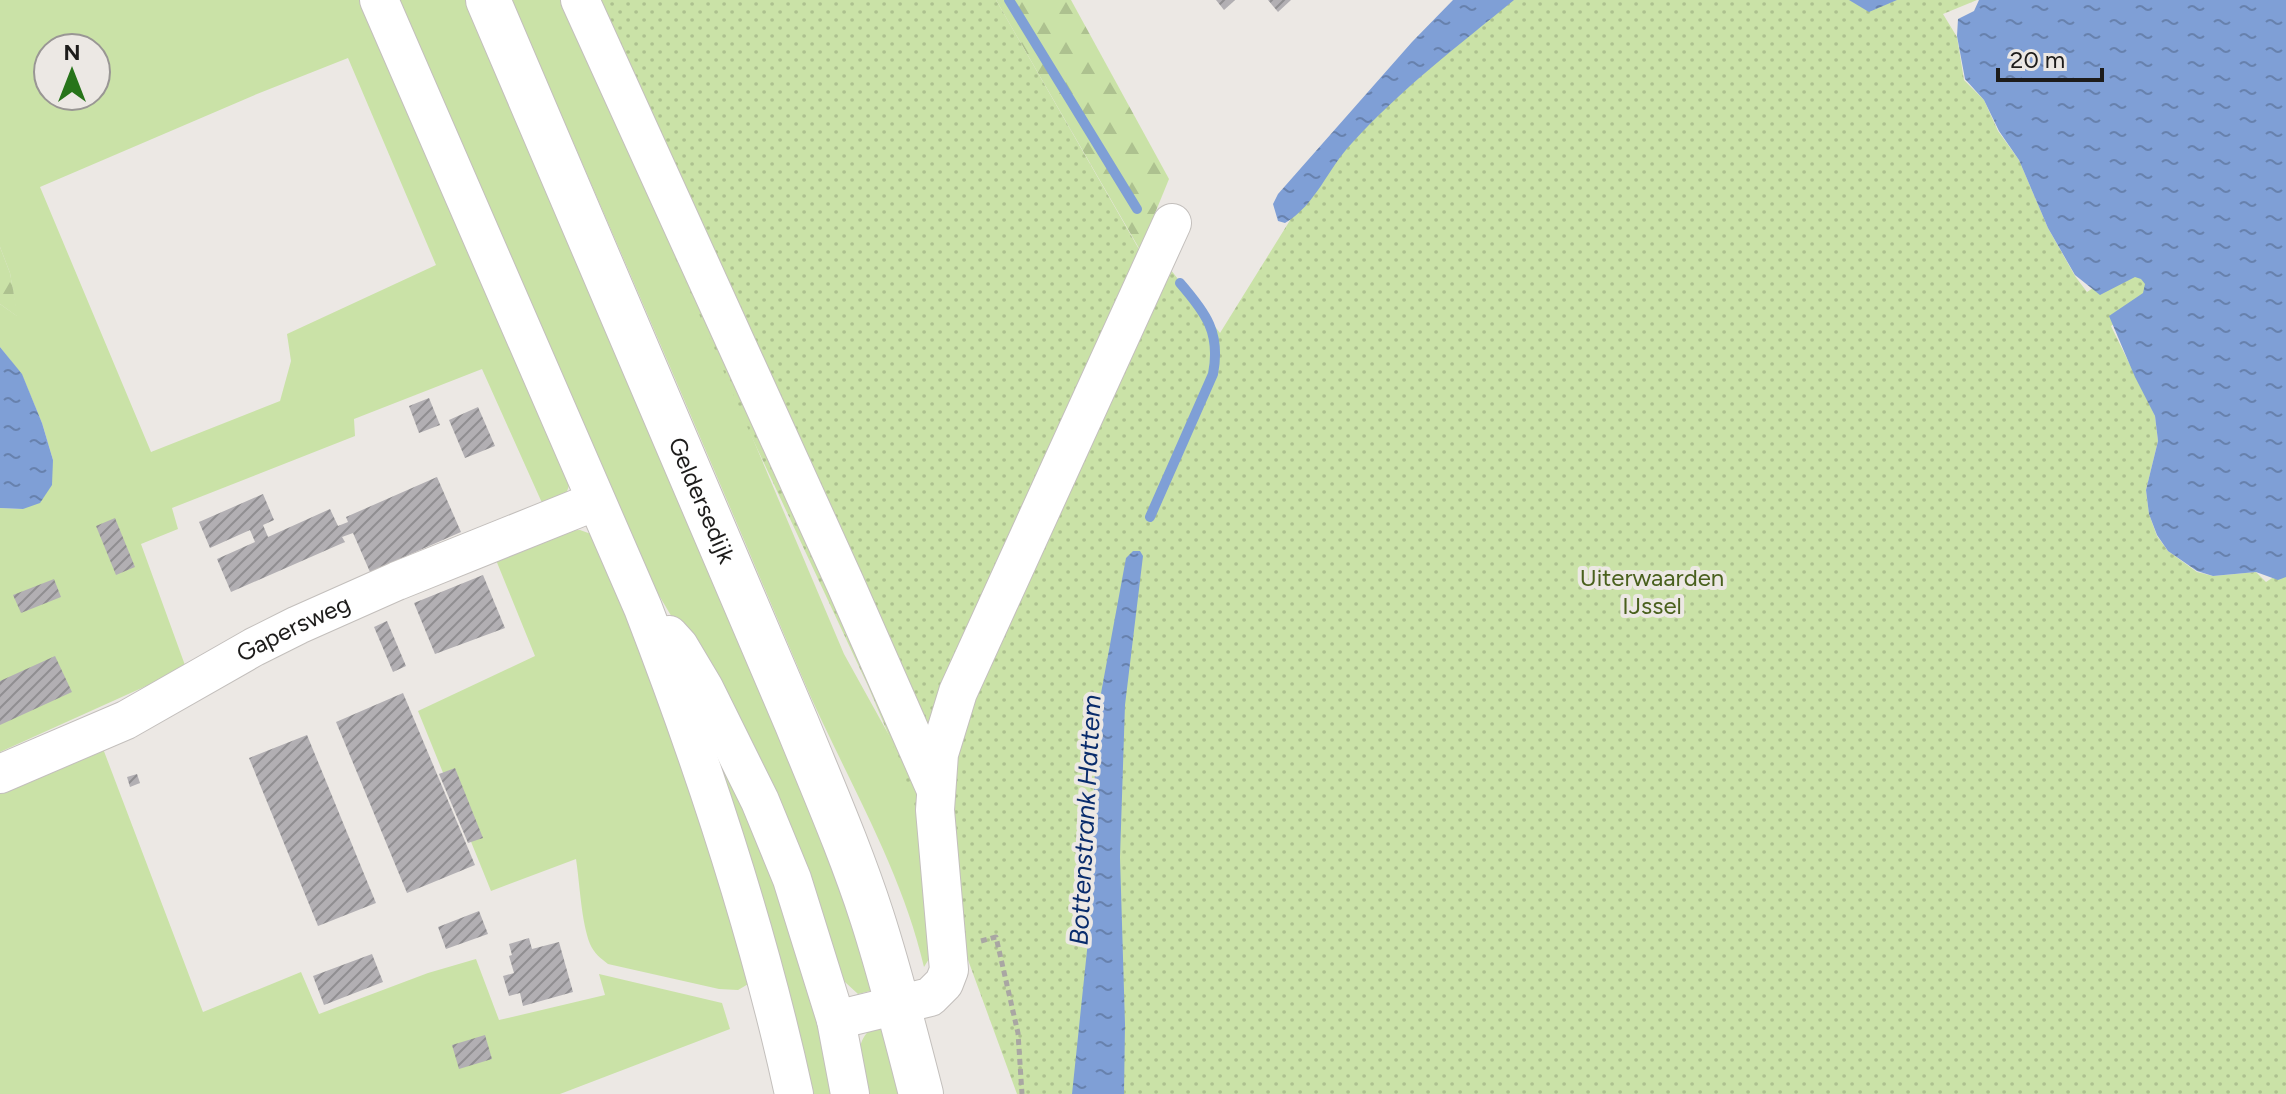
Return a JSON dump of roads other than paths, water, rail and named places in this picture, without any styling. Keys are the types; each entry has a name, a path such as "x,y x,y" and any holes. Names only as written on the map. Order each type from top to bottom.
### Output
{"main road":[{"name":"Geldersedijk","path":"488,0 803,737 872,915 921,1094"}],"street":[{"path":"379,0 643,608 677,696 729,846 794,1094"},
{"path":"580,0 936,790"},
{"path":"836,1020 930,997 944,983 949,970 935,810 939,754 958,692 1172,223"},
{"name":"Gapersweg","path":"0,774 126,720 254,647 310,619 596,501"},
{"path":"643,608 679,646 704,688 760,801 792,879 836,1020 850,1094"}],"water":[{"path":"1453,0 1514,0 1430,68 1370,123 1305,206 1285,223 1278,221 1273,204 1278,194"},
{"path":"1849,0 1897,0 1869,12"},
{"path":"1979,0 2286,0 2286,577 2278,580 2256,572 2213,576 2197,571 2168,551 2157,535 2149,514 2146,490 2158,441 2155,416 2109,316 2143,293 2145,284 2135,277 2100,295 2075,275 2048,228 2019,160 1999,131 1984,100 1965,79 1957,36 1958,19 1974,11"},
{"path":"0,347 22,374 53,460 52,485 40,503 23,509 0,508"},
{"path":"1133,551 1140,551 1143,556 1125,705 1120,857 1124,1094 1072,1094 1088,941 1099,704 1126,558"}],"waterway":[{"name":"Bottenstrank Hattem","path":"1009,0 1137,209"},
{"name":"Bottenstrank Hattem","path":"1150,517 1213,374 1215,360 1209,324 1180,283"}],"park label":[{"name":"Uiterwaarden IJssel","path":"1652,592"}]}
